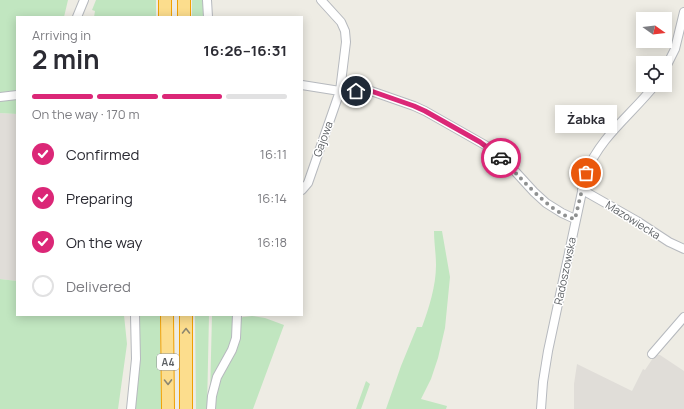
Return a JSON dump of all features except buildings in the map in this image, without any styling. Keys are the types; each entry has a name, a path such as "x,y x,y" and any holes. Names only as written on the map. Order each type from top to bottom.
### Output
{"highway":[{"path":"165,0 165,16"},
{"path":"184,0 184,16"},
{"name":"A4","path":"168,316 168,409"},
{"name":"A4","path":"186,316 186,409"}],"street":[{"path":"78,16 84,0"},
{"path":"207,0 208,16"},
{"name":"Gajowa","path":"303,189 308,183 340,91 346,42 345,31 341,22 321,0"},
{"path":"672,56 675,49 684,12"},
{"path":"303,85 346,92 364,90 371,91 414,106 451,125 492,149 542,199 562,213 575,219"},
{"name":"Radoszowska","path":"541,409 546,364 575,219 590,163 600,147 623,119 648,92"},
{"path":"0,97 16,95"},
{"name":"Mazowiecka","path":"582,190 631,217 669,242 684,249"},
{"path":"131,409 136,359 135,316"},
{"path":"211,409 212,396 217,377 232,350 236,338 237,316"},
{"path":"652,354 684,317"}],"shaded area":[{"path":"0,113 16,114 16,281 0,279"},
{"path":"655,355 660,355 684,371 684,409 574,409 574,384 577,364 632,391 643,369 645,370"}],"green space":[{"path":"0,0 68,0 64,16 16,16 16,91 0,93"},
{"path":"96,0 156,0 156,16 94,16 95,11 92,10"},
{"path":"192,0 204,0 205,16 192,16"},
{"path":"16,98 16,114 0,113 0,100"},
{"path":"434,231 442,231 450,277 445,328 438,358 431,379 421,399 447,406 446,409 386,409 417,327 422,327 432,297 436,265"},
{"path":"0,279 16,281 16,316 124,316 127,344 118,409 0,409"},
{"path":"138,316 160,316 161,409 134,409 140,362"},
{"path":"195,316 209,316 207,409 196,409"},
{"path":"212,316 234,316 232,344 210,396"},
{"path":"252,316 265,318 284,325 253,409 212,409 221,374 238,340 241,318"},
{"path":"366,381 370,384 361,409 356,409"}],"way so far":[{"path":"501,158 546,203 575,219 586,173"}],"place":[{"name":"Żabka","path":"586,173"}],"route":[{"path":"356,91 371,91 425,111 492,149 501,158"}]}
